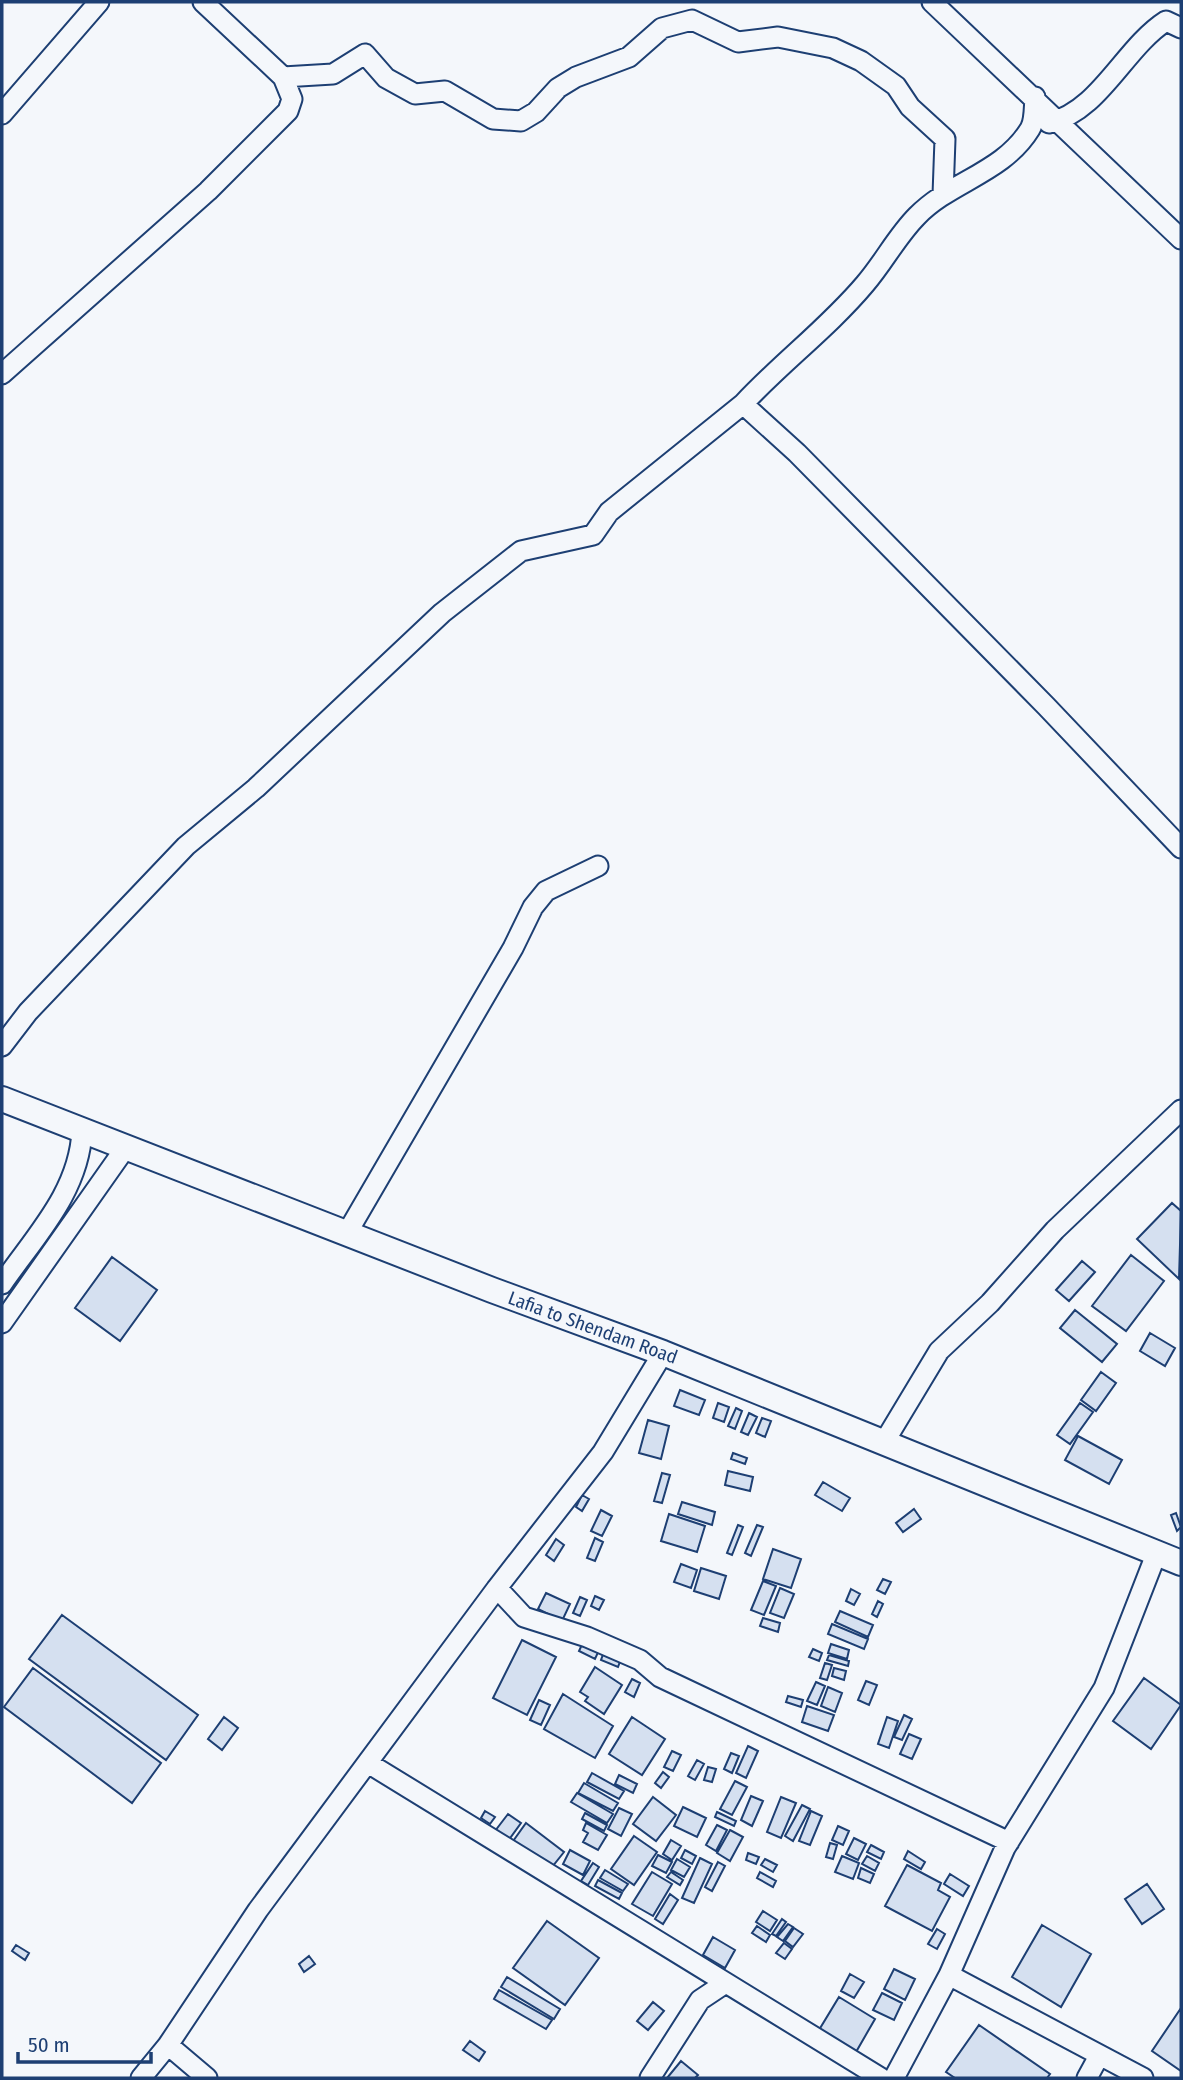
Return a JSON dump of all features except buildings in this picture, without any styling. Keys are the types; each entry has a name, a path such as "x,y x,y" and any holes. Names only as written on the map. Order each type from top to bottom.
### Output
{"main road":[{"name":"Lafia to Shendam Road","path":"2,1098 663,1353 1181,1563"}],"street":[{"path":"2,114 99,2"},
{"path":"2,374 269,132 292,103 291,90 283,77 203,2"},
{"path":"932,2 1035,97 1181,239"},
{"path":"283,77 333,74 365,54 386,78 415,94 444,91 493,119 521,121 536,112 558,88 576,77 629,57 662,28 675,22 692,20 738,42 778,37 833,48 880,72 896,86 910,107 945,139 943,195"},
{"path":"2,1046 28,1012 186,846 256,788 442,613 521,551 593,535 609,512 743,404 798,354 865,284 917,216 943,195 991,169 1032,127 1059,121 1101,88 1151,31 1166,21 1181,27"},
{"path":"1032,127 1035,97"},
{"path":"743,404 797,453 1181,848"},
{"path":"347,1233 513,948 533,907 546,891 598,866"},
{"path":"883,1444 939,1351 990,1303 1055,1230 1181,1110"},
{"path":"2,1284 64,1198 78,1166 82,1131"},
{"path":"2,1323 126,1147"},
{"path":"141,2078 168,2045 258,1910 497,1588 603,1452 663,1353"},
{"path":"894,2078 949,1975 1009,1842 1104,1688 1157,1552"},
{"path":"497,1588 524,1617 587,1637 640,1660 660,1677 1009,1842"},
{"path":"368,1763 881,2078"},
{"path":"697,1967 700,2000"},
{"path":"949,1975 1143,2078"},
{"path":"650,2078 700,2000 724,1984"},
{"path":"168,2045 206,2078"},
{"path":"1087,2078 1099,2056"}]}
